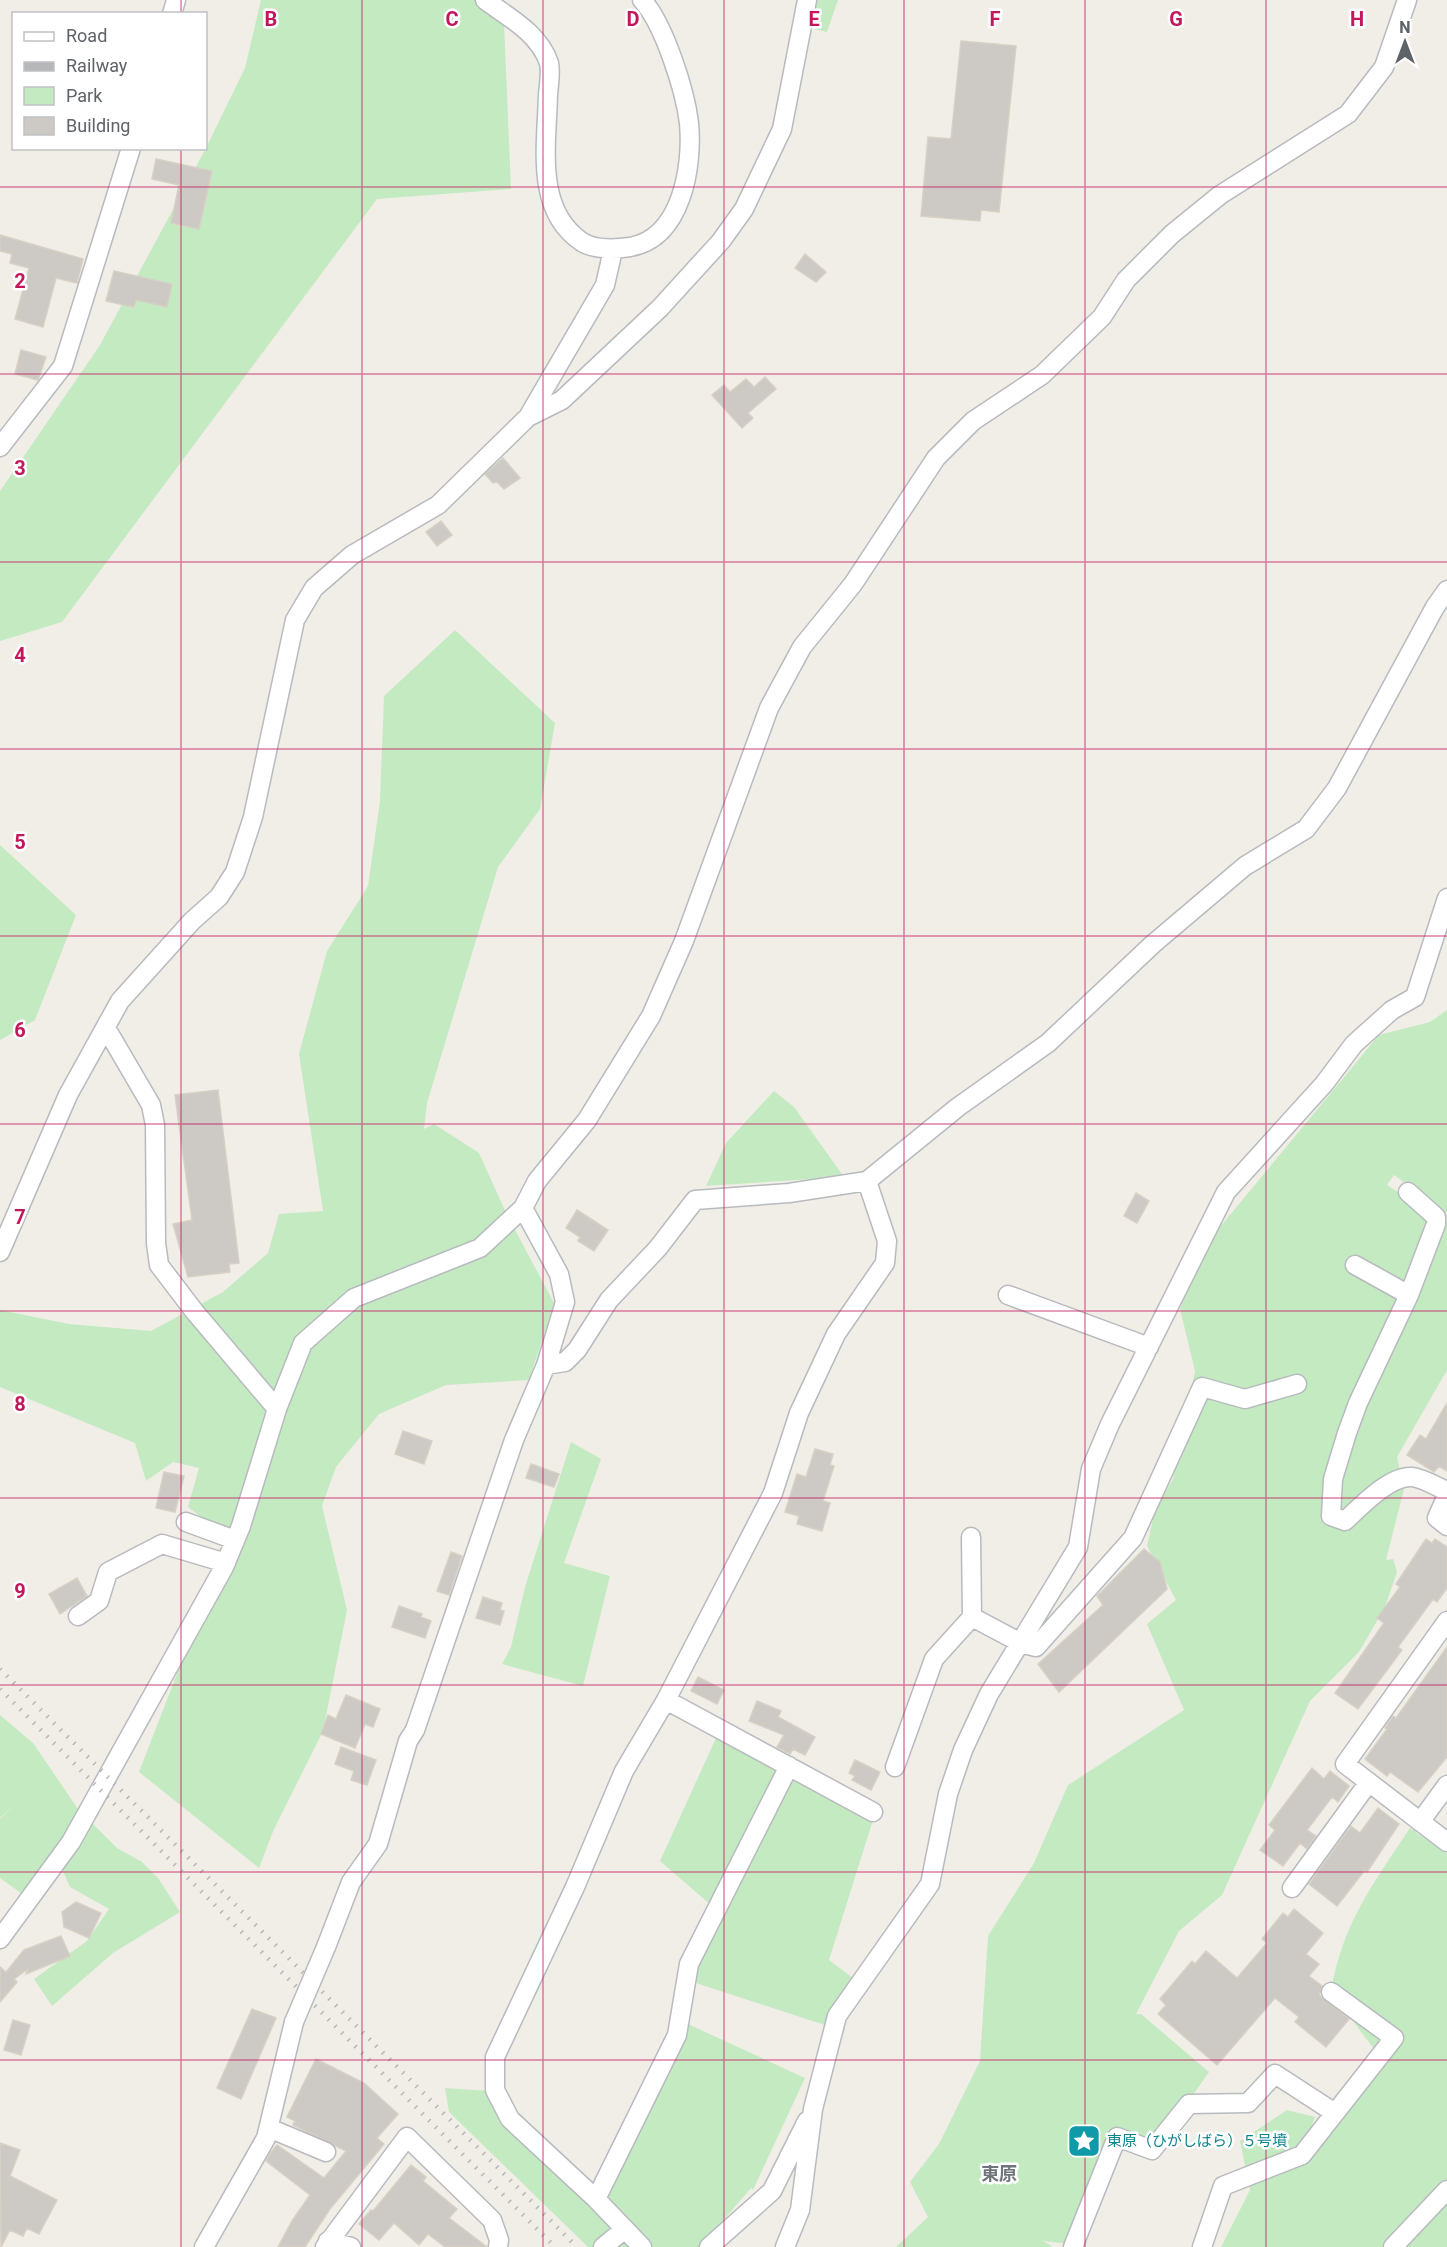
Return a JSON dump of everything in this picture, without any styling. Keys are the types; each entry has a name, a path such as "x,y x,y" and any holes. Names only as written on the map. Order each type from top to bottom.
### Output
{"street":[{"path":"485,0 532,34 549,63 546,178 554,215 582,243 613,250 637,246 666,228 681,199 688,160 689,123 681,86 669,52 648,7 642,0"},
{"path":"528,417 562,400 660,308 721,241 744,209 783,129 807,0"},
{"path":"0,1939 71,1842 226,1563 276,1409 303,1343 336,1311 354,1298 480,1248 523,1208 537,1181 587,1119 651,1016 684,941 769,708 802,647 853,584 916,484 936,458 973,421 1042,375 1102,317 1126,280 1172,234 1220,195 1348,114 1384,67 1407,0"},
{"path":"0,447 63,366 130,150"},
{"path":"0,1252 68,1095 120,1001 192,921 219,897 235,872 253,818 294,620 314,588 352,555 438,505 528,417 605,285 613,250"},
{"path":"546,1365 565,1362 577,1350 609,1300 658,1248 695,1200 789,1193 867,1181 958,1107 1048,1043 1153,944 1245,866 1306,829 1337,788 1435,607 1447,590"},
{"path":"785,2247 800,2210 813,2109 837,2016 930,1884 948,1794 963,1750 989,1694 1078,1547 1091,1468 1110,1424 1226,1192 1324,1084 1354,1044 1392,1010 1415,997 1447,898"},
{"path":"106,1028 151,1105 154,1125 156,1243 159,1264 194,1311 276,1409"},
{"path":"642,2247 614,2238 596,2199 510,2119 495,2090 495,2057 575,1887 624,1772 666,1700 773,1493 799,1413 836,1334 885,1263 888,1241 867,1181"},
{"path":"1408,1192 1436,1217 1436,1224 1409,1295 1358,1403 1347,1433 1333,1479 1331,1516 1345,1521 1378,1492 1412,1477 1447,1493 1437,1518 1447,1526"},
{"path":"204,2247 266,2138 294,2022 351,1882 378,1844 408,1741 416,1730 514,1440 546,1365 565,1302 559,1274 523,1208"},
{"path":"1355,1264 1409,1295"},
{"path":"1008,1295 1149,1347"},
{"path":"972,1617 1021,1643 1036,1647 1133,1538 1202,1387 1245,1399 1297,1384"},
{"path":"186,1522 235,1540"},
{"path":"895,1767 934,1659 972,1617 971,1537"},
{"path":"78,1616 99,1601 108,1572 162,1544 226,1563"},
{"path":"1447,1621 1345,1764 1447,1842"},
{"path":"666,1700 873,1812"},
{"path":"596,2199 678,2035 688,1964 789,1767"},
{"path":"1292,1888 1369,1782"},
{"path":"1420,1822 1447,1785"},
{"path":"1202,2247 1223,2186 1302,2155 1394,2038 1331,1992"},
{"path":"1073,2247 1117,2138 1152,2150 1189,2104 1248,2103 1275,2074 1335,2113"},
{"path":"709,2247 772,2191 813,2109"},
{"path":"269,2128 326,2152"},
{"path":"351,2247 327,2244 407,2137 492,2220 499,2240 498,2247"},
{"path":"1393,2247 1447,2190"}],"green space":[{"path":"261,0 503,0 511,189 377,199 62,622 0,641 0,491 100,345 205,150 207,150 245,68"},
{"path":"816,0 838,0 827,32 810,28"},
{"path":"455,630 555,723 540,809 498,867 427,1103 424,1129 434,1124 479,1153 507,1215 554,1303 529,1380 446,1385 379,1414 336,1467 322,1506 347,1610 323,1731 274,1829 259,1868 139,1772 204,1604 230,1553 226,1536 188,1507 199,1468 173,1462 146,1481 135,1443 0,1387 0,1310 69,1324 151,1331 223,1292 268,1253 279,1214 323,1211 299,1054 327,951 368,886 380,801 384,696"},
{"path":"0,845 76,915 35,1020 0,1040"},
{"path":"1447,1010 1447,1213 1394,1175 1387,1185 1447,1222 1447,1370 1397,1457 1404,1489 1386,1560 1393,1559 1397,1572 1385,1607 1359,1652 1310,1701 1222,1895 1179,1931 1136,2014 1141,2014 1209,2072 1195,2092 1146,2142 1113,2133 1071,2244 1043,2241 1053,2247 896,2247 928,2217 910,2182 939,2144 980,2061 988,1936 1034,1863 1068,1785 1184,1710 1147,1624 1176,1600 1147,1546 1155,1510 1173,1479 1195,1371 1180,1309 1205,1245 1379,1035 1430,1022"},
{"path":"774,1091 794,1107 844,1177 706,1186 726,1143"},
{"path":"571,1442 601,1459 564,1563 610,1576 583,1686 502,1664 511,1647 525,1587"},
{"path":"0,1715 33,1743 78,1809 117,1848 142,1862 158,1878 180,1912 113,1953 52,2006 34,1979 87,1941 109,1909 70,1887 62,1869 29,1899 0,1878 0,1819 16,1804 0,1818"},
{"path":"716,1738 873,1820 829,1960 861,1984 834,2028 693,1982 712,1906 660,1861"},
{"path":"1410,1828 1447,1854 1447,2247 1221,2247 1250,2190 1240,2141 1287,2110 1315,2117 1303,2152 1377,2053 1331,1992 1336,1968 1351,1925 1372,1887"},
{"path":"688,2024 805,2078 753,2190 751,2188 700,2247 644,2247 598,2201"},
{"path":"445,2088 488,2091 636,2247 588,2247 449,2112"}],"building":[{"path":"961,41 1016,46 999,212 981,210 980,221 921,216 928,137 951,139"},
{"path":"156,159 212,171 199,229 171,223 179,185 152,179"},
{"path":"0,235 83,259 77,283 56,278 43,327 15,319 29,268 10,263 12,254 0,251"},
{"path":"805,254 826,272 816,282 795,268"},
{"path":"114,271 172,284 167,307 136,300 134,307 106,301"},
{"path":"21,350 46,357 38,380 15,374"},
{"path":"765,377 776,389 748,413 753,418 742,428 712,395 724,385 730,392 746,379 754,387"},
{"path":"503,458 520,478 504,489 497,482 493,483 485,474"},
{"path":"441,521 452,535 437,546 426,532"},
{"path":"218,1090 239,1263 229,1264 230,1272 188,1277 173,1224 192,1220 175,1095"},
{"path":"1136,1193 1149,1201 1137,1223 1124,1216"},
{"path":"577,1210 608,1230 594,1251 578,1241 580,1237 566,1228"},
{"path":"1447,1403 1447,1471 1439,1466 1434,1472 1407,1455 1420,1435 1426,1439"},
{"path":"403,1431 432,1441 424,1464 395,1454"},
{"path":"815,1449 833,1454 830,1465 834,1466 823,1501 830,1503 822,1531 797,1524 799,1516 785,1512 797,1474 806,1477"},
{"path":"531,1464 559,1474 554,1487 526,1478"},
{"path":"164,1472 184,1476 175,1512 156,1508"},
{"path":"1426,1539 1432,1543 1435,1539 1447,1547 1447,1588 1437,1602 1433,1599 1398,1647 1402,1650 1358,1709 1335,1693 1384,1623 1377,1618 1400,1587 1396,1584"},
{"path":"1144,1549 1160,1562 1167,1589 1059,1692 1038,1664 1103,1605 1097,1596"},
{"path":"451,1552 462,1556 449,1595 437,1591"},
{"path":"77,1578 87,1596 60,1614 49,1594"},
{"path":"483,1597 502,1603 500,1610 504,1611 500,1625 476,1618"},
{"path":"399,1606 422,1614 421,1617 431,1621 425,1638 392,1627"},
{"path":"1447,1647 1447,1757 1418,1792 1390,1772 1387,1776 1365,1759 1387,1729 1385,1728 1393,1716 1396,1718"},
{"path":"698,1677 724,1690 717,1704 691,1691"},
{"path":"346,1695 380,1709 373,1727 365,1724 355,1748 321,1734 328,1715 336,1719"},
{"path":"757,1701 781,1711 778,1717 815,1737 805,1755 793,1749 790,1754 777,1747 784,1735 749,1721"},
{"path":"341,1747 376,1760 367,1785 351,1780 354,1771 335,1764"},
{"path":"855,1760 880,1772 871,1790 852,1780 855,1776 849,1773"},
{"path":"1312,1768 1324,1779 1330,1771 1349,1786 1338,1802 1332,1797 1307,1830 1316,1836 1307,1849 1300,1843 1283,1866 1260,1850 1275,1830 1269,1825"},
{"path":"1378,1808 1399,1824 1367,1872 1365,1870 1337,1906 1309,1884 1351,1826 1360,1833"},
{"path":"76,1902 101,1913 89,1938 64,1927 62,1912"},
{"path":"1294,1909 1323,1933 1306,1954 1319,1964 1309,1976 1322,1986 1319,1995 1349,2019 1326,2047 1295,2022 1299,2017 1275,1998 1217,2065 1158,2014 1166,2005 1160,1999 1192,1961 1195,1964 1206,1951 1237,1978 1267,1943 1262,1939 1283,1913 1288,1917"},
{"path":"61,1936 70,1956 26,1974 28,1969 14,1979 17,1982 0,2002 0,1967 6,1972 24,1950"},
{"path":"252,2009 276,2018 241,2099 217,2088"},
{"path":"13,2020 30,2025 21,2055 4,2050"},
{"path":"316,2059 364,2083 398,2114 377,2138 384,2144 330,2209 305,2247 278,2247 310,2195 266,2161 269,2155 277,2145 324,2178 346,2151 293,2125 295,2121 287,2117"},
{"path":"0,2143 20,2150 10,2176 57,2200 39,2234 27,2228 23,2236 10,2230 1,2247"},
{"path":"411,2165 426,2177 423,2181 457,2209 449,2218 487,2247 445,2247 428,2234 419,2245 394,2223 379,2240 359,2224 371,2210 373,2211"}],"railway":[{"path":"0,1669 577,2247"},
{"path":"0,1689 555,2247"}],"place":[{"name":"東原（ひがしばら）５号墳","path":"1084,2141"}],"district":[{"name":"東原","path":"999,2173"}]}
